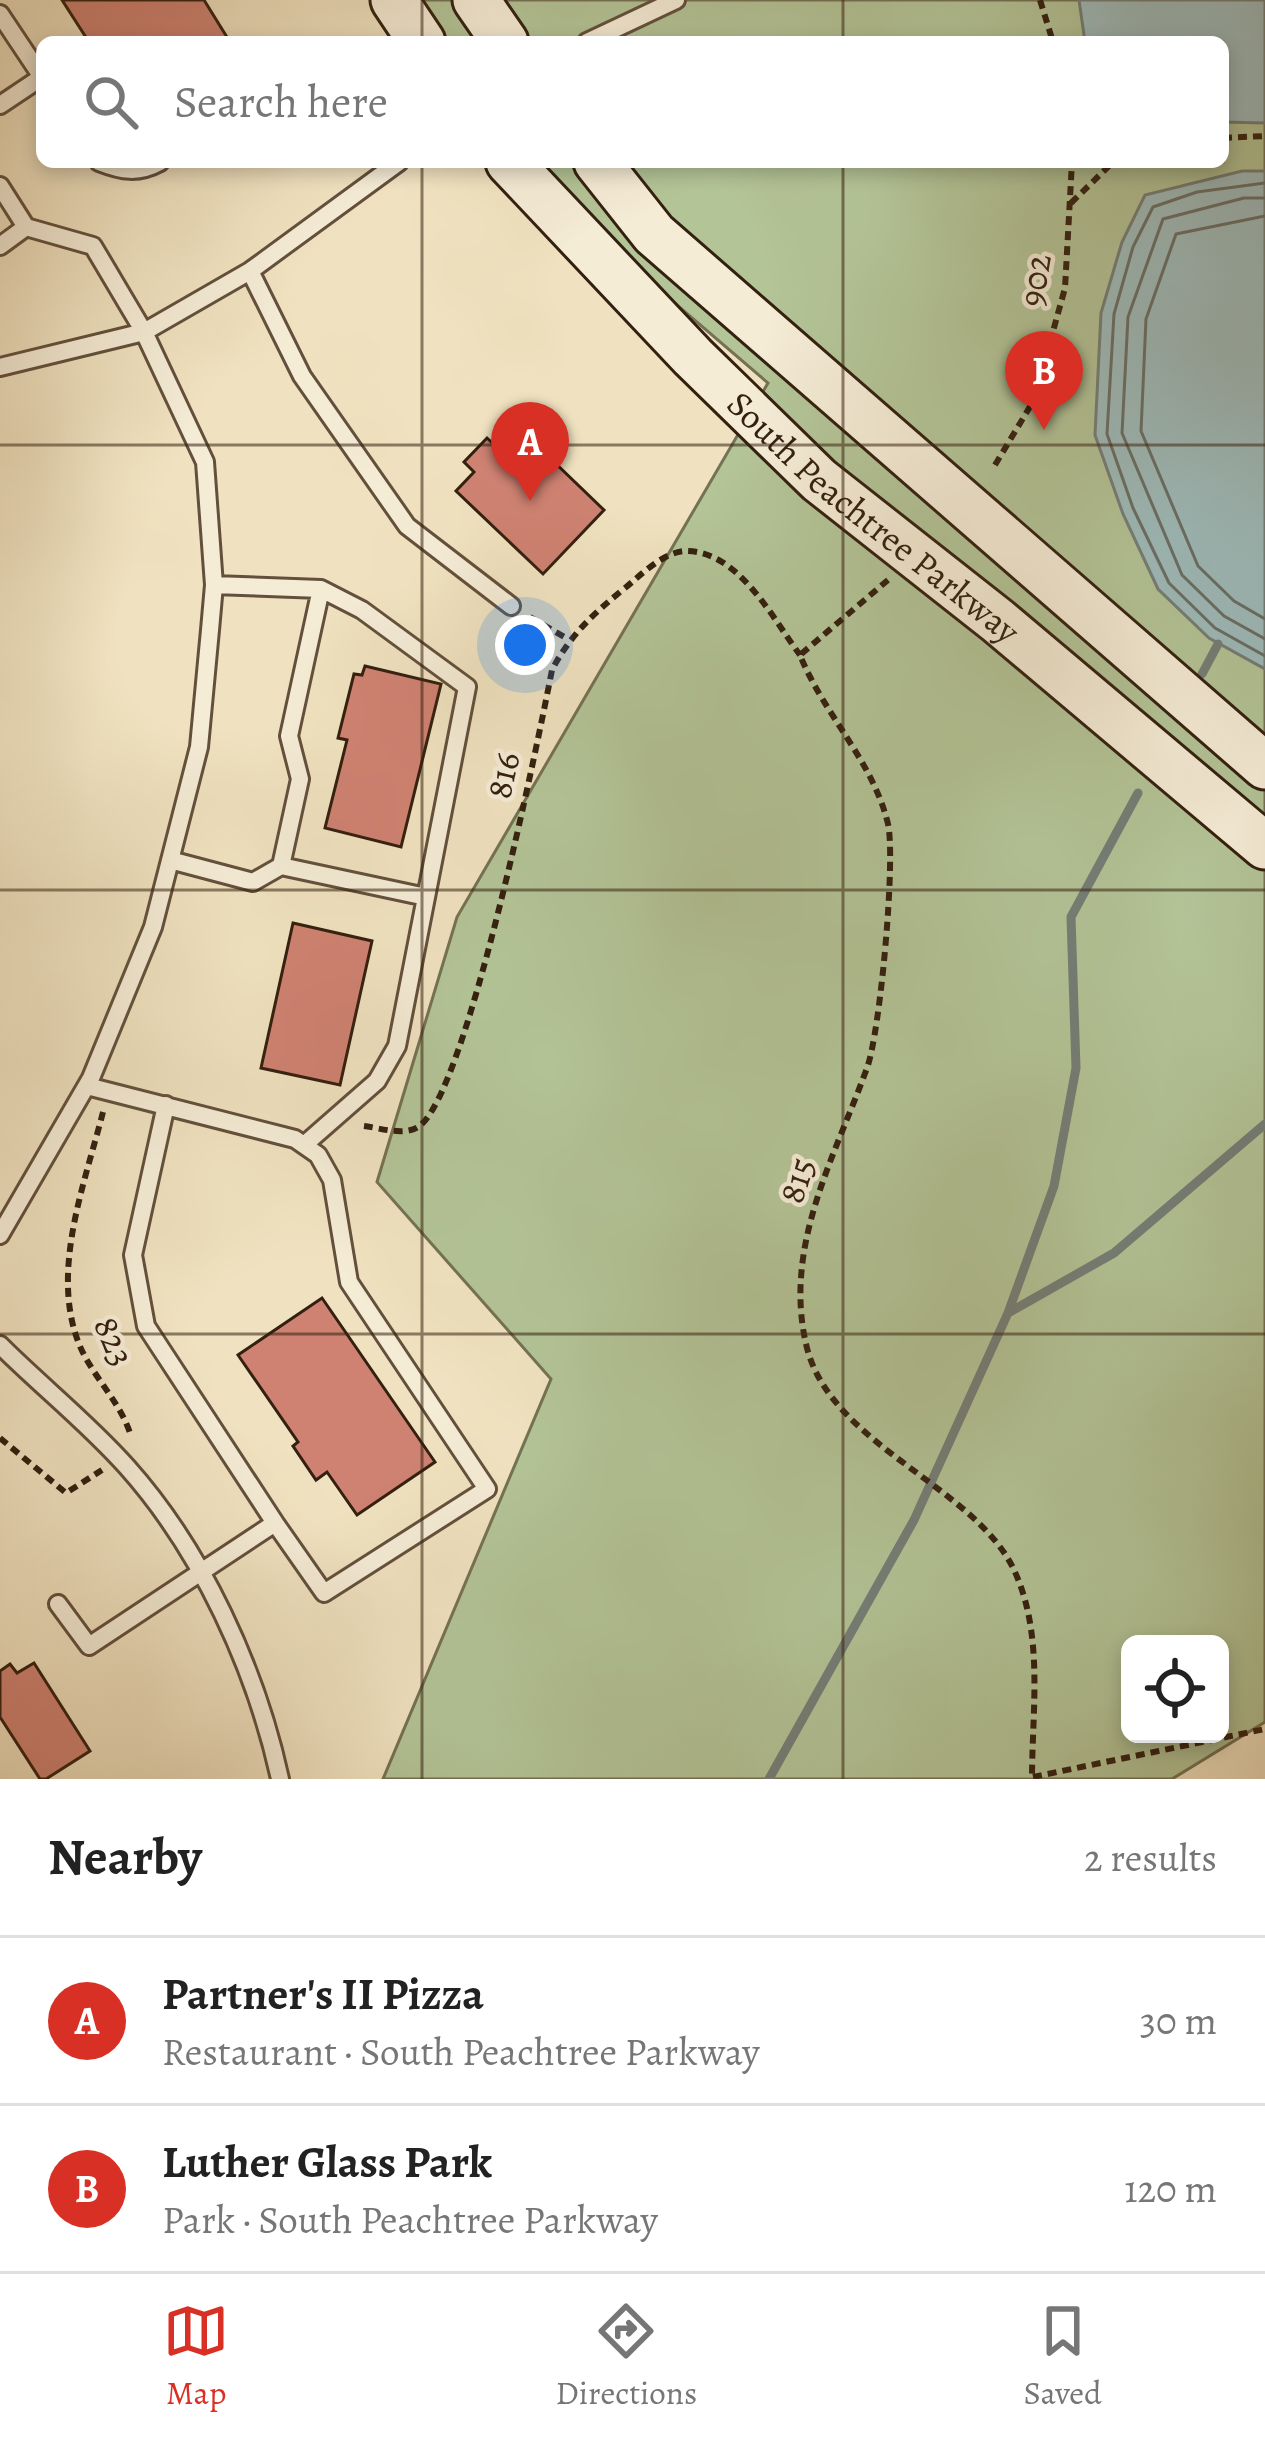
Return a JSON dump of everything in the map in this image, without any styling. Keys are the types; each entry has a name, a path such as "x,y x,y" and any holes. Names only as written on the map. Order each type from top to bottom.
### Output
{"main road":[{"path":"394,0 418,36"},
{"path":"476,0 501,36"},
{"name":"South Peachtree Parkway","path":"515,168 693,357 819,480 998,621 1265,846"},
{"name":"South Peachtree Parkway","path":"602,168 654,234 1265,766"}],"lane":[{"path":"600,36 676,0"},
{"path":"0,14 36,68"},
{"path":"0,105 36,81"},
{"path":"0,367 144,332 250,271 391,168"},
{"path":"0,186 26,227 93,247 144,332 205,462 214,585 199,747 153,927 87,1086 0,1235"},
{"path":"0,246 26,227"},
{"path":"250,271 302,376 407,526 511,606"},
{"path":"214,585 321,589 362,610 467,688 397,1046 377,1081 304,1145"},
{"path":"281,866 300,779 289,736 321,589"},
{"path":"170,860 253,882 281,866 426,897"},
{"path":"87,1086 166,1105 304,1145 318,1155 332,1180 350,1282 487,1489 324,1593 146,1327 133,1256 166,1105"},
{"path":"0,1345 119,1459 199,1571 258,1694 280,1779"},
{"path":"58,1604 89,1646 275,1523"}],"path":[{"path":"1040,0 1052,36"},
{"path":"1229,138 1265,136"},
{"name":"902","path":"995,465 1034,400 1065,288 1072,168"},
{"path":"1069,206 1107,168"},
{"name":"816","path":"329,1122 406,1132 422,1125 437,1102 485,966 552,670 568,639 646,571 673,554 691,551 741,576 800,656"},
{"path":"800,656 888,580"},
{"path":"511,606 568,639"},
{"name":"815","path":"800,656 819,703 850,740 873,783 888,825 890,867 870,1062 827,1166 801,1252 800,1301 808,1353 861,1426 1001,1544 1030,1614 1032,1778"},
{"name":"823","path":"109,1091 68,1261 77,1340 122,1410 131,1435 119,1459"},
{"path":"0,1438 66,1493 119,1459"},
{"path":"1032,1778 1265,1730"}],"green space":[{"path":"395,0 1265,0 1265,1722 1172,1779 383,1779 551,1379 377,1182 457,917 768,383 657,288 535,168 1229,168 1229,36 411,36"}],"water":[{"path":"1079,0 1265,0 1265,123 1229,122 1229,36 1084,36"},
{"path":"1242,171 1265,171 1265,669 1209,638 1158,589 1123,514 1095,435 1101,313 1122,242 1145,195"}],"building":[{"path":"62,0 204,0 226,36 85,36"},
{"path":"524,433 604,510 543,574 456,491 474,472 464,462 487,438 504,454"},
{"path":"365,666 441,684 401,847 325,828 347,740 338,738 354,674 362,675"},
{"path":"293,923 372,941 340,1085 261,1068"},
{"path":"322,1298 435,1462 357,1515 327,1472 316,1480 293,1446 298,1442 238,1355"},
{"path":"34,1663 90,1751 46,1779 40,1779 0,1717 0,1671 10,1664 17,1673"}],"waterway":[{"path":"1202,674 1218,644"},
{"path":"769,1779 914,1520 1008,1313 1054,1186 1076,1068 1071,917 1138,793"},
{"path":"1008,1313 1114,1253 1265,1124"}],"place":[{"name":"Luther Glass Park","path":"1044,430"},
{"name":"Partner's II Pizza","path":"530,501"}]}
